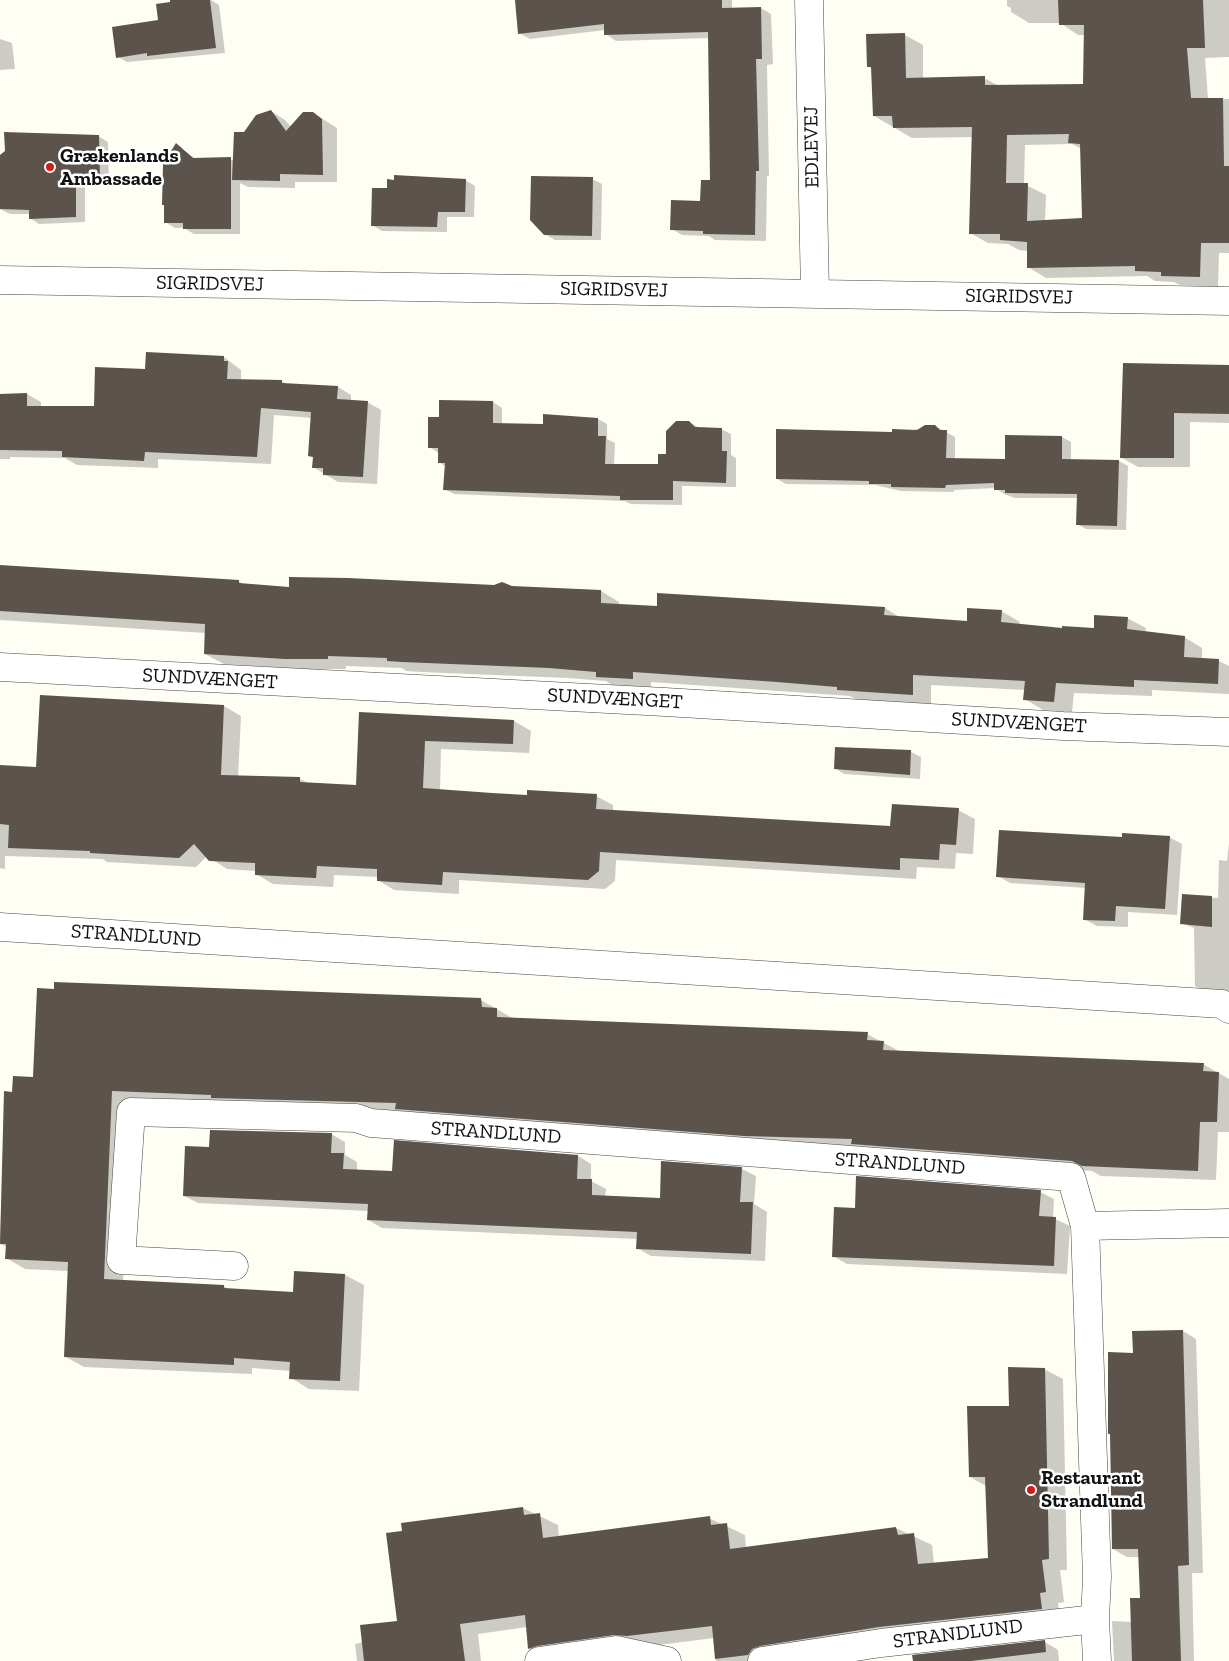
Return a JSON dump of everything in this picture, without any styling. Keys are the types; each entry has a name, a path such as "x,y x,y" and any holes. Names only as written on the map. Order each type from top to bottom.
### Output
{"street":[{"name":"EDLEVEJ","path":"809,0 815,294"},
{"name":"SIGRIDSVEJ","path":"0,280 1229,301"},
{"name":"SUNDVÆNGET","path":"0,667 666,702 1063,726 1229,732"},
{"name":"STRANDLUND","path":"0,927 1222,1004 1229,1010"},
{"name":"STRANDLUND","path":"234,1266 122,1260 131,1112 356,1118 371,1123 1071,1177 1085,1226 1097,1577 1095,1619 1097,1661"},
{"path":"1085,1226 1229,1222"},
{"name":"STRANDLUND","path":"762,1661 890,1642 1095,1619"},
{"path":"539,1661 616,1650 667,1661"}],"building":[{"path":"170,0 210,0 216,48 147,56 147,53 116,58 112,27 158,20 156,4 170,2"},
{"path":"515,0 722,0 722,8 761,7 762,59 756,59 759,171 756,171 755,235 703,234 703,231 670,230 671,200 700,201 701,180 710,180 708,32 604,35 604,24 518,34"},
{"path":"1058,0 1203,0 1205,48 1187,48 1191,98 1223,98 1224,166 1229,166 1229,243 1201,243 1200,277 1161,276 1161,272 1135,271 1135,266 1027,268 1027,242 1000,240 1000,234 969,234 972,127 893,128 892,116 873,116 871,67 867,67 866,34 905,33 906,78 985,76 985,85 1083,84 1084,25 1059,25","holes":["1069,134 1068,143 1080,144 1082,218 1027,221 1028,183 1006,183 1007,135"]},
{"path":"271,110 286,131 303,112 313,112 322,119 323,175 280,174 280,181 232,180 234,132 244,132 256,115"},
{"name":"Grækenlands Ambassade","path":"4,132 99,135 100,180 76,181 76,217 29,219 29,210 0,209 0,155 5,151"},
{"path":"176,143 193,158 231,157 231,229 183,229 183,223 164,223 164,205 162,205 163,164"},
{"path":"394,175 466,179 465,212 438,212 437,227 371,226 372,188 387,188 387,179 394,180"},
{"path":"531,176 593,177 592,236 544,235 530,220"},
{"path":"146,352 224,356 224,361 228,361 227,379 282,380 282,383 338,386 337,399 368,401 363,477 323,475 323,468 312,468 313,457 308,456 311,412 261,408 257,457 145,452 144,461 62,457 62,451 0,450 0,394 27,393 27,406 94,406 95,367 145,369"},
{"path":"1123,363 1229,365 1229,414 1174,413 1174,458 1120,458"},
{"path":"439,400 493,401 493,423 543,424 543,414 598,418 598,436 606,436 605,464 658,464 658,454 666,454 666,431 676,421 689,421 695,427 722,428 722,451 727,451 726,483 673,481 673,500 620,500 620,496 443,490 445,463 438,463 438,448 428,448 428,417 439,417"},
{"path":"925,425 935,425 940,430 947,430 946,458 1005,459 1005,435 1062,436 1062,459 1119,460 1117,526 1076,525 1077,494 1005,493 1005,490 994,490 994,483 946,485 945,488 891,487 891,484 869,484 869,481 776,479 776,429 892,432 892,429 917,430"},
{"path":"0,565 239,580 239,583 289,587 289,577 494,585 502,582 512,586 601,590 601,603 657,606 657,593 885,607 884,615 967,621 967,608 1002,610 1001,622 1062,628 1062,626 1094,628 1094,615 1128,617 1127,629 1185,636 1184,657 1219,659 1218,684 1134,680 1134,687 1056,683 1054,702 1023,700 1025,681 913,675 913,695 837,690 837,687 777,682 633,672 633,679 596,677 596,672 549,668 387,661 387,658 328,656 328,659 285,659 204,654 205,624 0,611"},
{"path":"40,695 224,705 221,775 300,777 300,782 356,785 359,712 514,720 513,744 425,741 423,788 527,795 527,790 597,794 596,809 890,826 892,804 959,808 956,845 940,844 939,860 900,858 900,870 600,852 599,871 588,880 443,872 442,885 377,881 377,869 317,866 316,878 255,875 255,863 209,861 194,844 179,858 90,853 90,851 8,848 9,825 0,824 0,765 36,767"},
{"path":"835,747 911,750 910,775 834,769"},
{"path":"999,830 1122,837 1122,833 1170,836 1165,909 1116,906 1115,921 1083,920 1085,883 996,877"},
{"path":"1182,894 1212,896 1212,927 1180,924"},
{"path":"54,982 481,998 482,1007 497,1008 497,1017 868,1032 867,1040 884,1041 883,1050 1204,1063 1203,1071 1219,1072 1217,1122 1200,1122 1198,1171 1082,1166 1072,1161 851,1144 852,1139 744,1136 395,1109 396,1103 211,1098 211,1095 112,1091 104,1279 224,1285 224,1288 293,1292 294,1271 345,1274 340,1381 289,1379 290,1362 234,1358 234,1365 64,1357 68,1262 5,1259 6,1244 0,1244 4,1091 12,1092 13,1076 33,1077 37,988 54,989"},
{"path":"210,1130 332,1133 331,1153 344,1153 343,1169 392,1171 394,1140 578,1155 577,1179 592,1179 592,1195 660,1198 661,1161 742,1167 740,1202 753,1202 751,1254 636,1249 637,1232 367,1220 368,1204 183,1196 185,1146 209,1147"},
{"path":"856,1176 1041,1190 1039,1216 1056,1217 1054,1266 832,1257 834,1207 855,1208"},
{"path":"1183,1330 1189,1565 1178,1566 1181,1661 1132,1661 1130,1598 1140,1598 1138,1549 1112,1549 1110,1434 1108,1434 1108,1352 1133,1353 1132,1331"},
{"path":"1008,1367 1045,1368 1049,1559 1042,1560 1046,1592 1040,1593 1042,1609 879,1627 760,1646 752,1649 748,1655 715,1659 712,1626 627,1636 614,1635 537,1646 528,1649 525,1615 460,1624 465,1661 364,1661 360,1625 397,1621 386,1533 402,1531 401,1523 523,1507 524,1515 540,1513 543,1538 710,1516 711,1525 727,1523 730,1549 896,1527 898,1535 914,1533 918,1564 988,1558 985,1477 969,1477 967,1406 1009,1406"},
{"path":"1045,1640 1046,1652 971,1661 913,1661 912,1655"}],"place":[{"name":"Grækenlands Ambassade","path":"50,167"},
{"name":"Restaurant Strandlund","path":"1031,1490"}]}
